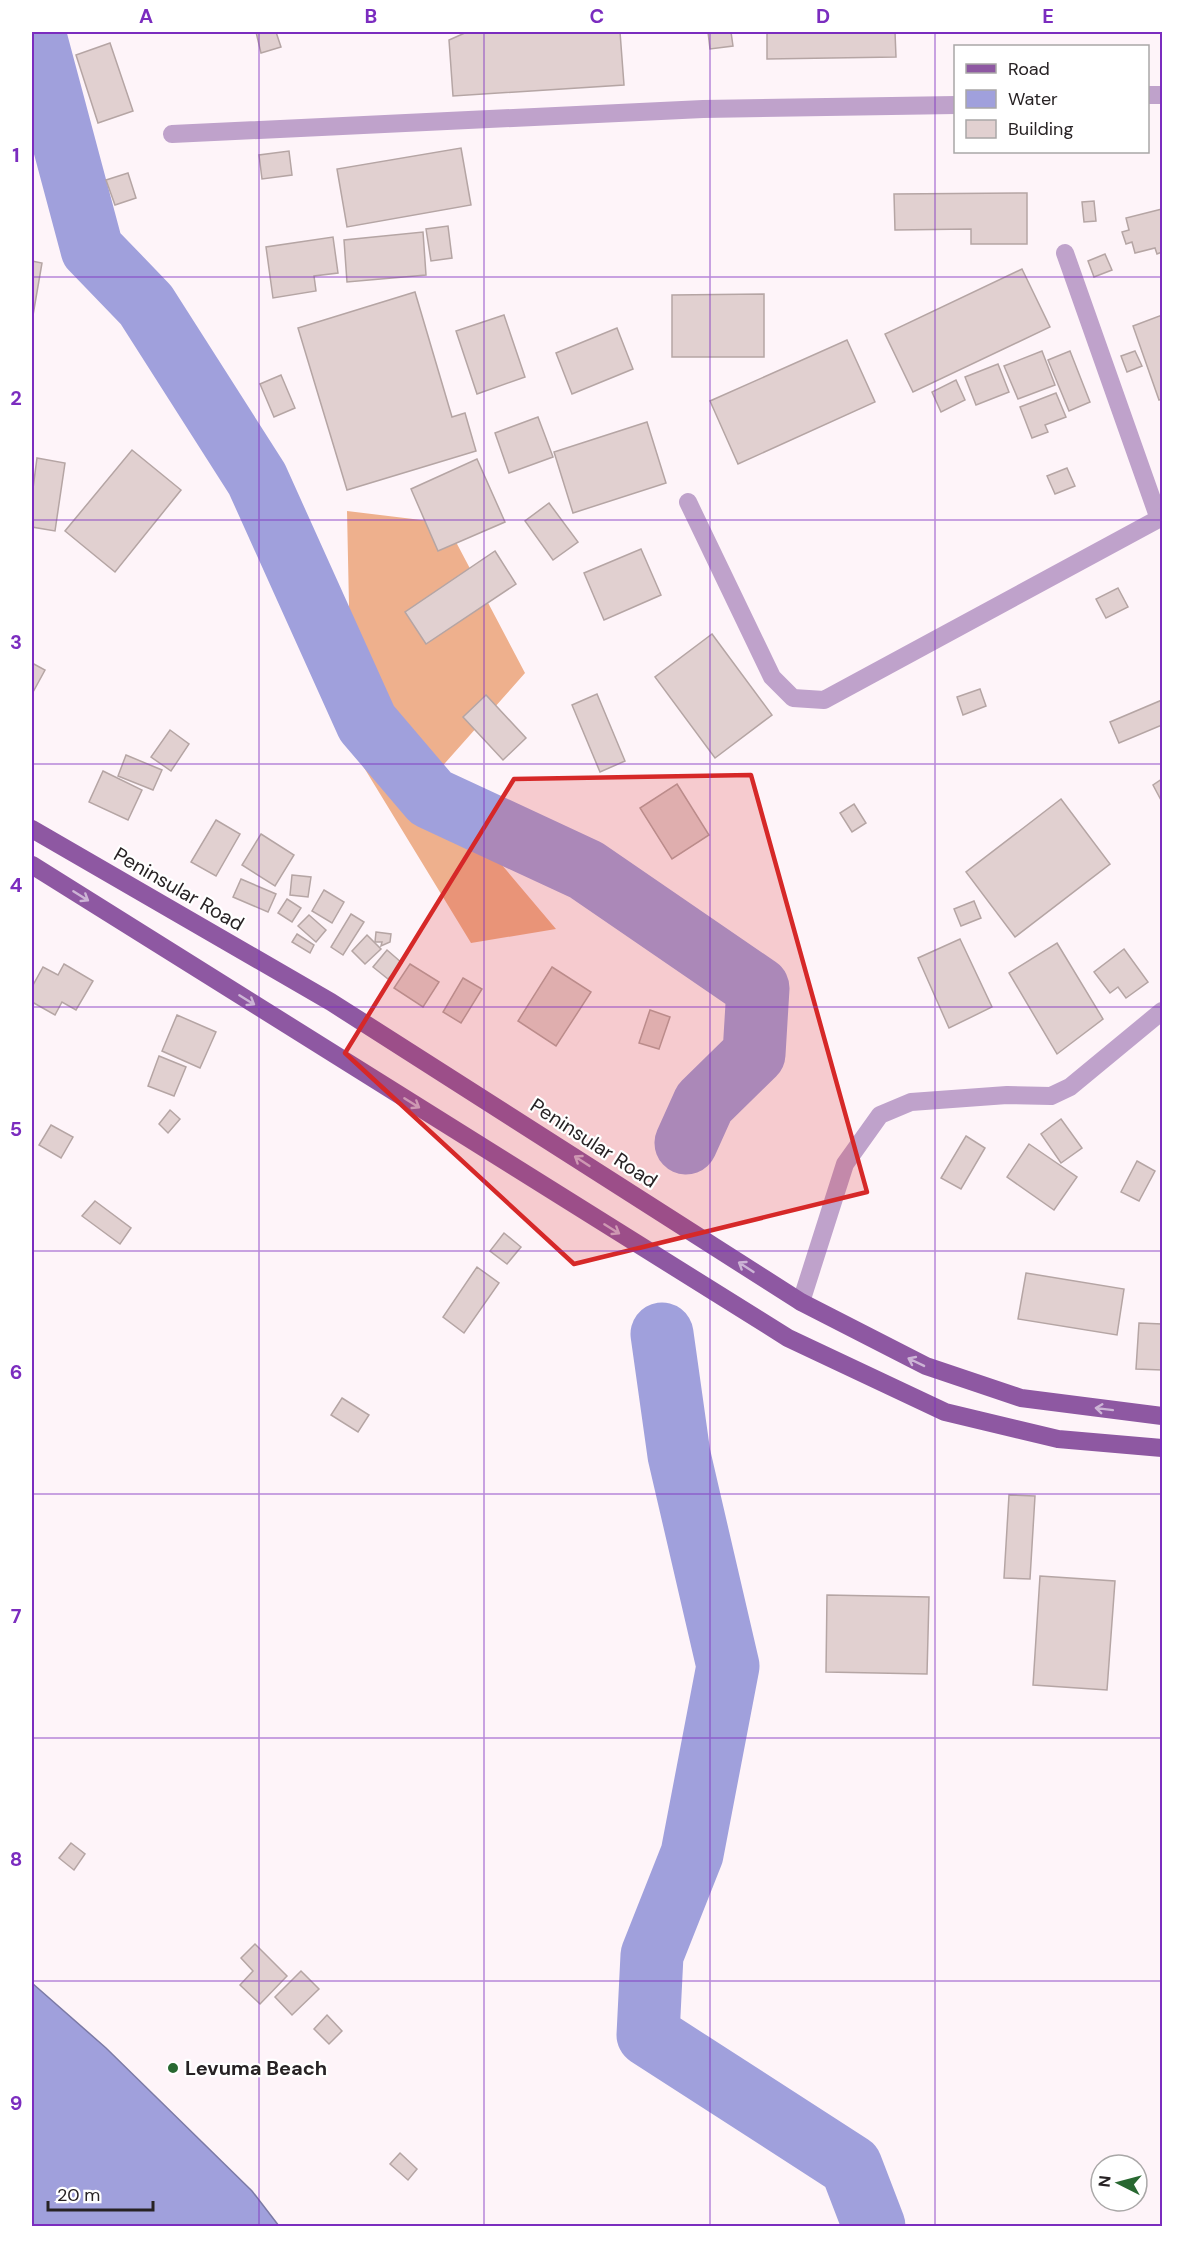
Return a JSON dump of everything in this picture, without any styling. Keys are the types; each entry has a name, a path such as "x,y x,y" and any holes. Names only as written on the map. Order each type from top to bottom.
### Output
{"main road":[{"name":"Peninsular Road","path":"32,830 331,1002 801,1302 926,1366 1021,1398 1162,1416"},
{"path":"32,866 788,1338 945,1412 1058,1439 1162,1448"}],"street":[{"path":"172,134 703,109 954,105"},
{"path":"688,502 772,677 793,698 824,700 1161,518 1065,254"},
{"path":"801,1302 845,1164 880,1115 911,1102 1007,1095 1051,1096 1070,1087 1162,1011"}],"highlighted area":[{"path":"751,775 867,1192 574,1264 345,1053 514,779"}],"shaded area":[{"path":"347,511 446,523 525,673 430,780 556,929 471,943 352,748"}],"water":[{"path":"32,1983 106,2048 252,2191 279,2226 32,2226"}],"building":[{"path":"256,32 276,32 281,47 261,53"},
{"path":"467,32 620,32 624,85 453,96 449,40"},
{"path":"708,32 731,32 733,46 710,49"},
{"path":"767,32 895,32 896,57 767,59"},
{"path":"110,43 133,111 98,123 76,55"},
{"path":"461,148 471,205 347,227 337,169"},
{"path":"289,151 292,175 262,179 259,155"},
{"path":"128,173 136,198 115,205 106,180"},
{"path":"1027,193 1027,244 971,244 971,229 895,230 894,194"},
{"path":"1094,201 1096,221 1084,222 1082,202"},
{"path":"1162,209 1162,252 1157,254 1155,248 1135,253 1132,242 1126,244 1122,232 1129,230 1126,218"},
{"path":"448,226 452,258 431,261 426,229"},
{"path":"423,232 426,275 347,282 344,240"},
{"path":"333,237 338,273 314,276 316,291 273,298 266,247"},
{"path":"1105,254 1112,270 1094,277 1088,261"},
{"path":"32,261 42,263 32,321"},
{"path":"1022,269 1050,327 913,392 885,334"},
{"path":"415,292 452,417 465,413 476,451 347,490 298,328"},
{"path":"764,294 764,357 672,357 672,295"},
{"path":"504,315 525,377 477,394 456,331"},
{"path":"1162,315 1162,399 1159,400 1133,326"},
{"path":"617,328 633,369 572,394 556,353"},
{"path":"847,340 875,402 738,464 710,401"},
{"path":"1042,351 1055,385 1018,399 1004,366"},
{"path":"1070,351 1090,402 1069,411 1048,360"},
{"path":"1135,351 1142,366 1127,372 1121,356"},
{"path":"998,364 1009,392 976,405 965,377"},
{"path":"281,375 295,408 274,417 260,384"},
{"path":"956,380 965,400 941,412 932,392"},
{"path":"1056,393 1066,417 1045,425 1048,432 1032,438 1020,407"},
{"path":"538,417 553,457 509,473 495,433"},
{"path":"647,422 666,483 573,513 554,452"},
{"path":"132,450 181,490 115,572 65,531"},
{"path":"37,458 65,463 55,531 32,527 32,496"},
{"path":"477,459 505,522 438,551 411,489"},
{"path":"1067,468 1075,486 1055,494 1047,476"},
{"path":"549,503 578,542 553,560 525,521"},
{"path":"641,549 661,595 604,620 584,573"},
{"path":"495,551 516,584 426,644 405,612"},
{"path":"1118,588 1128,607 1106,618 1096,599"},
{"path":"712,634 772,715 715,758 655,677"},
{"path":"32,663 45,670 32,694"},
{"path":"980,689 986,706 963,715 957,697"},
{"path":"597,694 625,761 600,772 572,705"},
{"path":"486,695 526,738 503,760 463,717"},
{"path":"1162,700 1162,725 1119,743 1110,722"},
{"path":"170,730 189,744 171,771 151,757"},
{"path":"126,755 162,770 153,790 118,776"},
{"path":"103,771 142,790 128,820 89,802"},
{"path":"1162,779 1162,802 1153,785"},
{"path":"677,784 709,835 672,859 640,808"},
{"path":"1061,799 1110,864 1015,937 966,872"},
{"path":"854,804 866,823 852,832 840,813"},
{"path":"216,820 240,834 216,876 191,862"},
{"path":"261,834 294,855 275,886 242,865"},
{"path":"292,875 311,877 308,897 290,895"},
{"path":"241,879 276,894 268,912 233,897"},
{"path":"324,890 344,902 332,923 312,911"},
{"path":"287,899 301,908 292,922 278,913"},
{"path":"974,901 981,918 961,926 954,909"},
{"path":"351,914 364,922 343,955 331,947"},
{"path":"309,915 326,930 316,942 298,926"},
{"path":"376,932 391,934 390,942 381,946 382,942 375,942"},
{"path":"297,934 314,945 310,953 292,942"},
{"path":"367,935 381,949 365,964 352,951"},
{"path":"960,939 992,1007 949,1028 918,958"},
{"path":"1057,943 1103,1019 1057,1054 1009,973"},
{"path":"1124,949 1148,982 1126,998 1118,987 1110,993 1094,972"},
{"path":"387,950 402,963 388,979 373,967"},
{"path":"64,964 93,981 76,1010 62,1002 55,1015 32,1002 32,987 43,967 58,975"},
{"path":"410,964 439,982 423,1007 394,988"},
{"path":"552,967 591,992 556,1046 518,1021"},
{"path":"463,978 482,989 461,1023 443,1012"},
{"path":"650,1010 670,1017 659,1049 639,1043"},
{"path":"177,1015 216,1032 200,1068 162,1051"},
{"path":"159,1056 186,1067 174,1096 148,1086"},
{"path":"170,1110 180,1119 168,1133 159,1124"},
{"path":"1061,1119 1082,1148 1061,1163 1041,1134"},
{"path":"51,1125 73,1137 61,1158 39,1145"},
{"path":"966,1136 985,1148 961,1189 941,1178"},
{"path":"1029,1144 1077,1177 1054,1210 1007,1177"},
{"path":"1137,1161 1155,1171 1139,1201 1121,1192"},
{"path":"95,1201 131,1228 120,1244 82,1216"},
{"path":"504,1233 521,1247 507,1264 490,1251"},
{"path":"477,1267 499,1283 464,1333 443,1317"},
{"path":"1026,1273 1124,1289 1117,1335 1018,1319"},
{"path":"1139,1323 1162,1324 1162,1370 1136,1369"},
{"path":"342,1398 369,1415 358,1432 331,1415"},
{"path":"1009,1495 1035,1496 1030,1579 1004,1578"},
{"path":"1040,1576 1115,1581 1107,1690 1033,1685"},
{"path":"827,1595 929,1597 927,1674 826,1672"},
{"path":"71,1843 85,1854 74,1870 59,1858"},
{"path":"255,1944 287,1976 260,2004 240,1985 253,1971 241,1958"},
{"path":"301,1971 319,1989 292,2015 275,1997"},
{"path":"327,2015 342,2031 329,2044 314,2029"},
{"path":"400,2153 417,2169 408,2180 390,2164"}],"waterway":[{"path":"34,32 92,249 146,305 257,479 367,723 431,798 586,870 758,988 754,1054 704,1103 686,1143"},
{"path":"662,1334 679,1455 728,1666 692,1854 652,1955 648,2035 851,2166 874,2226"}],"place":[{"name":"Levuma Beach","path":"173,2068"}]}
